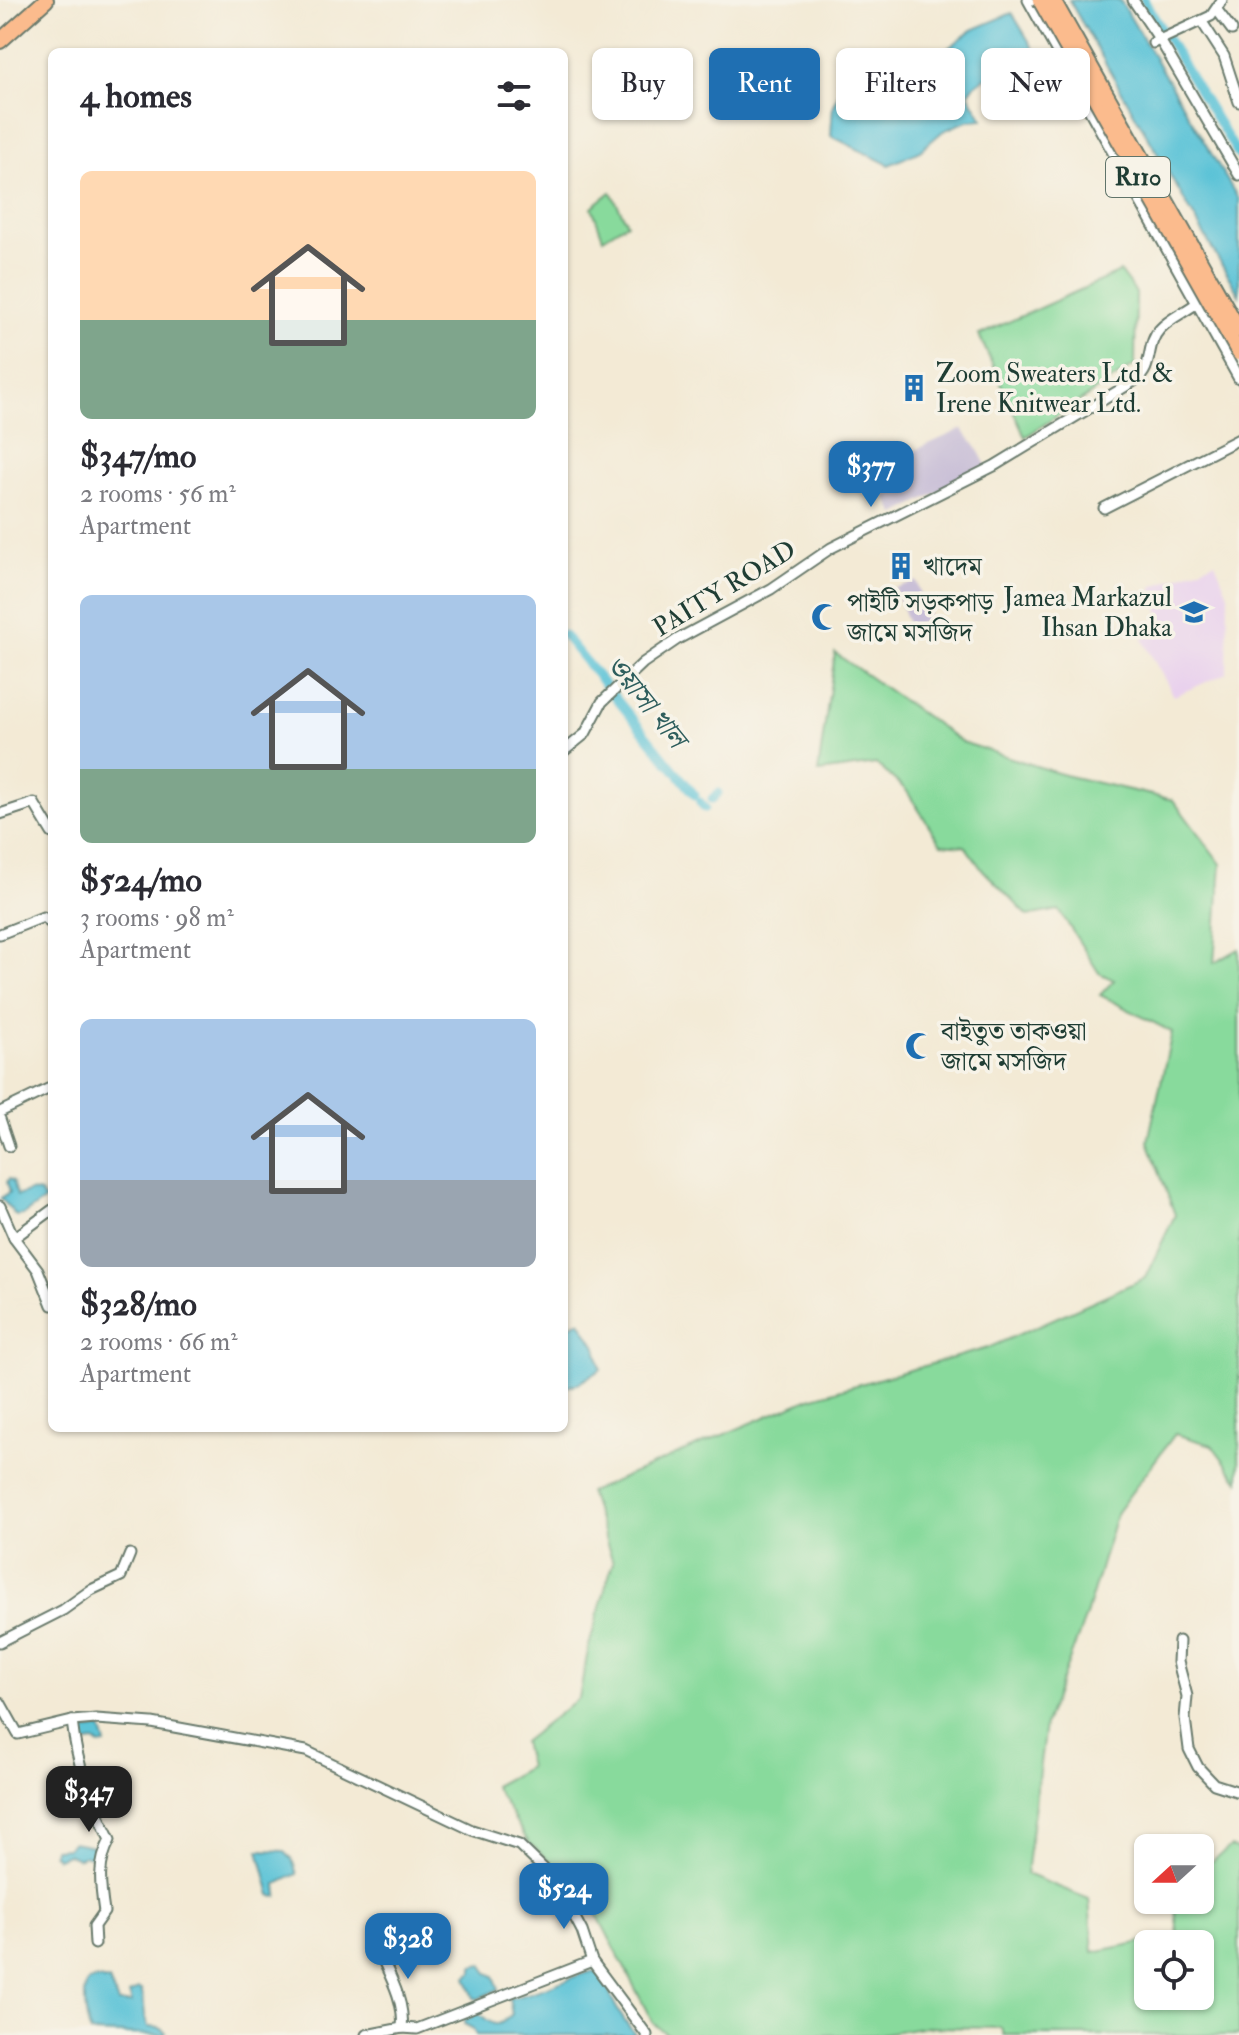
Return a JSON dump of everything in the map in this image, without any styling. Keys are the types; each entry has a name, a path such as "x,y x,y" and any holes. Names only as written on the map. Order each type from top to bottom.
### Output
{"main road":[{"path":"0,41 46,0"},
{"name":"R110","path":"1040,0 1239,353"},
{"name":"R110","path":"1053,0 1239,330"}],"street":[{"path":"1028,0 1053,48"},
{"path":"1133,0 1239,175"},
{"path":"1156,42 1202,22 1217,10 1222,0"},
{"path":"1217,10 1232,30"},
{"path":"1202,22 1224,56 1239,102"},
{"path":"1090,72 1103,66"},
{"path":"1090,115 1239,379"},
{"name":"PAITY ROAD","path":"568,748 585,734 602,702 643,663 678,639 771,589 831,548 994,466 1144,375 1153,340 1159,330 1197,303"},
{"path":"1104,508 1239,439"},
{"path":"0,814 34,803 48,826"},
{"path":"0,934 43,917 48,921"},
{"path":"0,1112 48,1089"},
{"path":"0,1119 9,1146"},
{"path":"0,1206 14,1238 38,1270 48,1295"},
{"path":"14,1238 48,1213"},
{"path":"0,1642 121,1576 130,1554"},
{"path":"1179,1641 1178,1662 1187,1696 1185,1718 1189,1749 1198,1767 1214,1784 1239,1792"},
{"path":"0,1702 18,1734 72,1721 96,1719 152,1723 306,1751 472,1830 519,1845 549,1874 562,1893 582,1931 592,1961 647,2035"},
{"path":"72,1721 76,1757 89,1798 110,1840 102,1856 99,1878 104,1912 94,1926 95,1944"},
{"path":"374,1940 399,2001 402,2028"},
{"path":"366,2035 402,2028 417,2029 592,1961"}],"shaded area":[{"path":"962,429 987,467 895,514 885,495 919,477 909,453"},
{"name":"Jamea Markazul Ihsan Dhaka","path":"1215,562 1228,594 1227,673 1174,696 1142,639 1164,630 1152,587"},
{"path":"916,581 930,619 909,627 895,588"}],"green space":[{"path":"611,192 627,223 603,238 592,207"},
{"path":"1120,272 1136,293 1135,365 1025,437 979,335"},
{"path":"835,653 962,742 1064,775 1173,800 1221,864 1214,963 1239,949 1239,1481 1212,1445 1175,1434 1117,1512 1086,1616 1045,1724 1026,1874 1089,1899 1093,1952 1134,1944 1134,2010 1214,2010 1214,1930 1177,1930 1176,1914 1214,1914 1214,1859 1231,1847 1239,1850 1239,2035 1004,2035 1002,2028 921,2027 875,2035 668,2035 653,2023 585,1891 529,1843 494,1786 529,1767 523,1742 579,1698 589,1646 613,1562 589,1492 810,1398 988,1348 1145,1278 1175,1215 1148,1141 1172,1032 1100,995 1114,980 1099,973 1059,910 1028,916 981,868 965,846 941,844 906,790 876,764 818,772"}],"water":[{"path":"1069,0 1120,0 1239,200 1239,295"},
{"path":"1012,13 1033,48 981,48 981,81 968,94 981,119 967,121 943,131 920,151 889,165 831,136 836,98 836,120 965,120 965,48 948,48 972,30"},
{"path":"9,1179 13,1181 17,1196 30,1191 40,1193 45,1200 23,1215 16,1216 1,1198 10,1192"},
{"path":"580,1321 596,1347 601,1369 568,1387 568,1326"},
{"path":"101,1728 106,1744 83,1744 81,1731"},
{"path":"73,1842 93,1846 98,1850 99,1860 84,1855 78,1859 68,1854 57,1858 53,1853 54,1849 67,1848"},
{"path":"259,1850 284,1851 292,1859 297,1874 277,1884 278,1896 271,1895"},
{"path":"482,1964 494,1976 499,1989 478,1999 474,1998 466,1977 473,1972 473,1966"},
{"path":"594,1971 606,1979 617,2009 636,2035 476,2035 472,2028 464,2024 465,2018 472,2018 477,2012 494,2024 502,2023 512,2014 509,1998"},
{"path":"97,1979 109,1981 118,2003 132,2003 129,1994 141,1990 148,2027 160,2028 166,2033 91,2033 85,1992 88,1982"}],"waterway":[{"path":"1144,0 1239,156"},
{"name":"ওয়াসা খাল","path":"568,640 695,795"},
{"path":"712,799 718,793"},
{"path":"700,802 705,808"}],"place":[{"name":"Zoom Sweaters Ltd. & Irene Knitwear Ltd.","path":"914,388"},
{"name":"খাদেম","path":"901,566"},
{"name":"Jamea Markazul Ihsan Dhaka","path":"1194,612"},
{"name":"পাইটি সড়কপাড় জামে মসজিদ","path":"825,617"},
{"name":"বাইতুত তাকওয়া জামে মসজিদ","path":"919,1046"}]}
